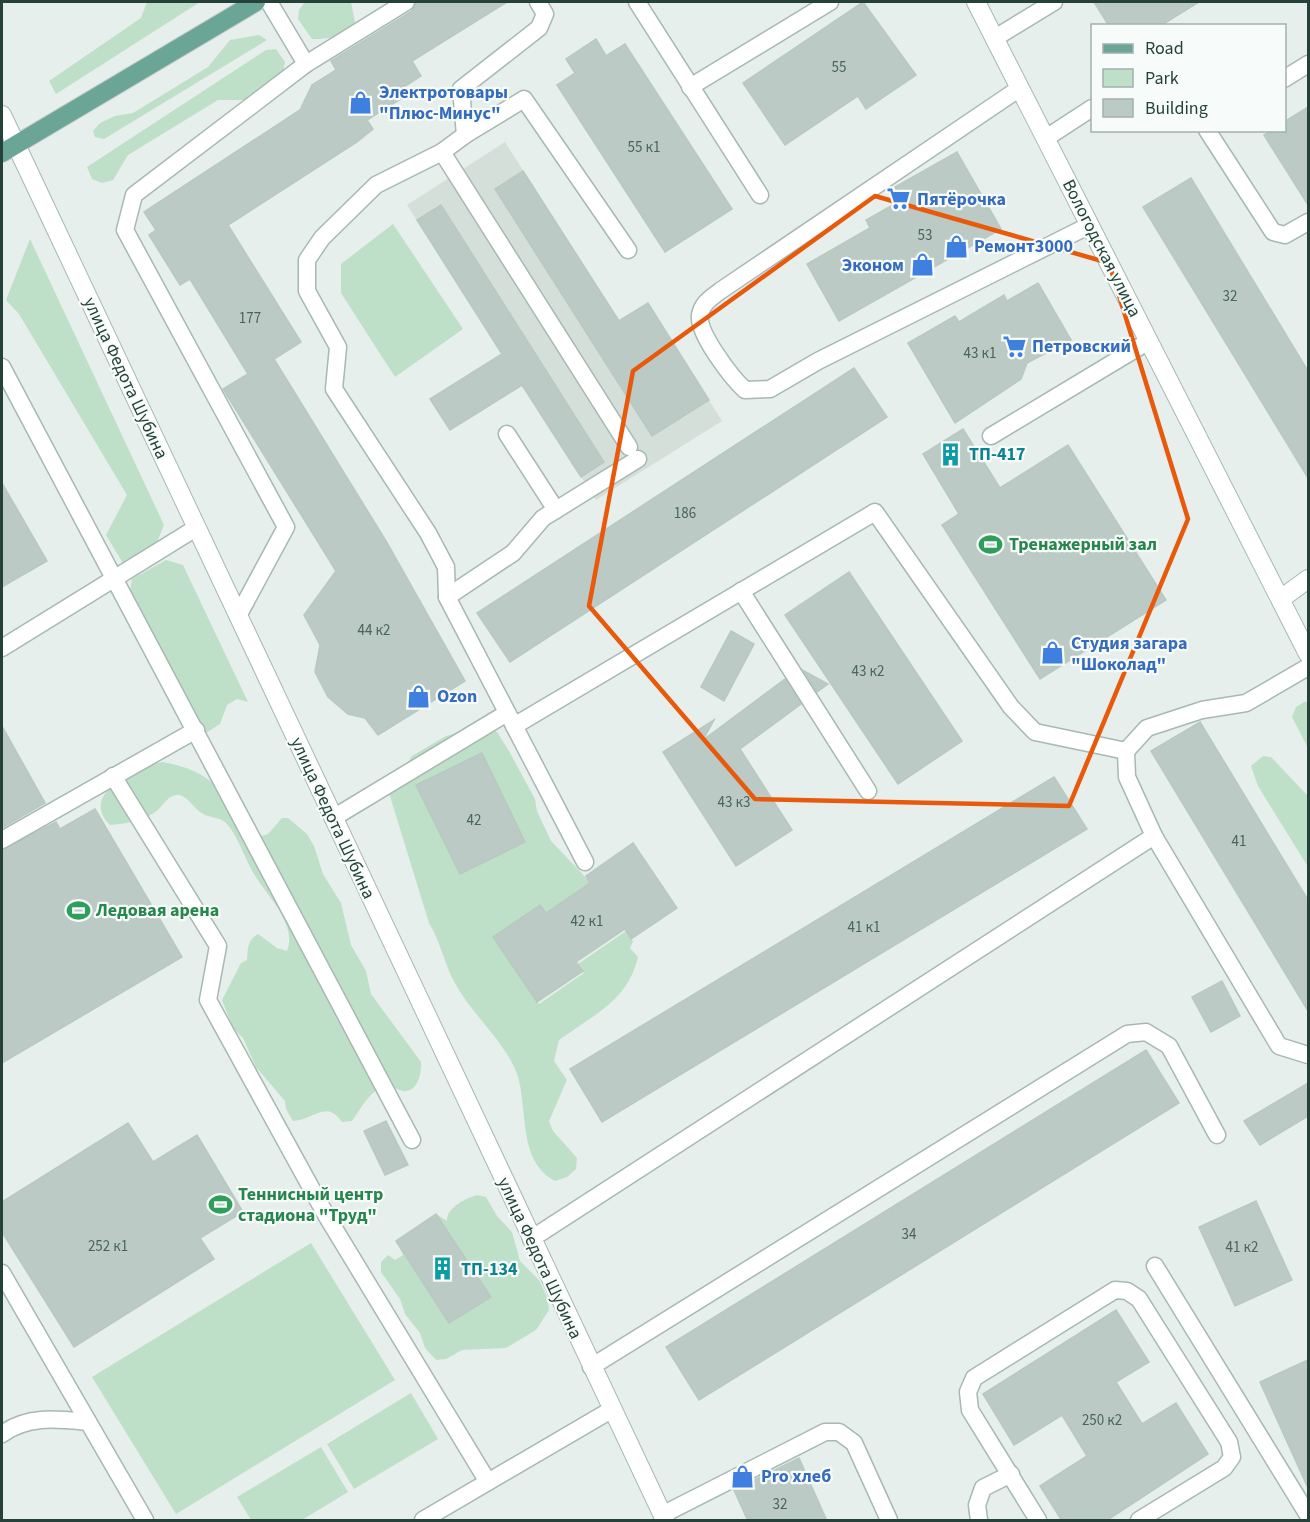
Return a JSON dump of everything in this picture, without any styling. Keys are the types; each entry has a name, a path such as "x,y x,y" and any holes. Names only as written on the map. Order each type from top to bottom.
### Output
{"main road":[{"path":"8,148 256,2"}],"street":[{"name":"Вологодская улица","path":"976,2 1282,598 1308,654"},
{"name":"улица Федота Шубина","path":"2,115 8,148 196,528 664,1518"},
{"path":"1282,598 1308,579"}],"lane":[{"path":"269,2 306,64"},
{"path":"238,616 286,527 125,230 135,195 306,64 406,2"},
{"path":"465,135 461,89 539,28 545,14 538,2"},
{"path":"637,2 759,195"},
{"path":"690,87 830,2"},
{"path":"995,38 1054,2"},
{"path":"1286,79 1308,64"},
{"path":"1020,88 704,303 700,317 703,331 734,380 745,390 770,388 818,360 1090,225"},
{"path":"585,862 447,597 446,567 428,533 334,389 338,347 307,291 307,261 322,238 376,185 442,152 524,99 628,250"},
{"path":"1046,138 1091,109"},
{"path":"1208,132 1273,232 1285,235 1308,222"},
{"path":"442,152 634,453 543,518 513,553 447,597"},
{"path":"990,436 1149,341"},
{"path":"2,367 412,1140"},
{"path":"507,434 556,510"},
{"path":"333,818 741,591 875,512 1011,707 1035,732 1126,751"},
{"path":"2,648 196,528"},
{"path":"741,591 868,791"},
{"path":"1308,667 1246,703 1202,710 1147,728 1126,751 1127,777 1154,836 1279,1046 1308,1055"},
{"path":"2,840 196,730"},
{"path":"113,776 218,946 208,1000 326,1215 488,1482"},
{"path":"531,1239 1154,836"},
{"path":"591,1367 1126,1034 1146,1032 1169,1046 1217,1135"},
{"path":"1155,1266 1308,1515"},
{"path":"2,1273 141,1518"},
{"path":"1038,1521 1011,1474 969,1410 968,1392 974,1378 1115,1290 1127,1291 1140,1299 1229,1442 1232,1457 1224,1468 1139,1521"},
{"path":"423,1521 611,1410"},
{"path":"2,1434 11,1427 42,1418 88,1422"},
{"path":"664,1518 803,1441 825,1432 838,1432 854,1443 888,1521"},
{"path":"980,1521 977,1505 983,1488 1011,1474"}],"highlighted area":[{"path":"875,196 1109,263 1188,519 1069,806 755,799 589,606 633,371"}],"shaded area":[{"path":"505,142 619,320 648,303 722,421 596,500 407,205"}],"green space":[{"path":"147,2 200,2 56,94 49,81 141,18"},
{"path":"305,2 351,2 355,23 347,31 336,36 312,39 298,19 299,10"},
{"path":"259,35 267,40 104,139 95,137 93,131 100,123 115,116 133,113 208,67 230,40"},
{"path":"276,49 285,62 281,82 258,100 218,100 128,155 113,180 102,183 92,179 87,167 266,50"},
{"path":"393,224 463,329 395,377 341,293 341,264"},
{"path":"30,239 164,525 157,542 124,565 106,535 127,495 19,314 6,300"},
{"path":"166,560 183,565 248,702 237,699 227,705 220,724 206,733 130,591 132,579"},
{"path":"1308,702 1308,748 1292,717 1296,707"},
{"path":"487,725 497,732 509,751 535,799 537,811 551,841 592,884 547,915 542,907 495,939 539,1004 584,973 578,964 626,931 633,941 630,948 638,957 633,972 618,996 559,1040 554,1061 567,1080 549,1121 553,1131 577,1158 576,1169 567,1177 555,1181 543,1172 530,1149 526,1135 521,1091 514,1066 500,1044 466,1001 450,974 429,923 389,793 412,756 446,736"},
{"path":"1263,756 1271,757 1308,796 1308,867 1258,786 1251,766"},
{"path":"162,762 195,771 207,779 228,798 256,838 268,834 282,818 288,818 307,834 314,846 323,874 341,903 351,945 366,971 371,994 421,1062 420,1076 412,1089 403,1091 389,1086 380,1088 368,1098 352,1121 342,1122 336,1115 325,1111 293,1121 286,1109 285,1101 256,1067 243,1038 233,1028 222,1000 241,963 247,960 249,945 254,937 258,934 277,948 287,951 289,941 285,920 254,874 232,831 225,822 204,814 179,795 170,798 153,813 129,822 110,825 102,814 101,803 114,784 138,770"},
{"path":"477,1195 486,1197 497,1216 512,1232 520,1261 539,1280 548,1299 549,1310 536,1330 506,1348 462,1350 446,1359 436,1360 425,1348 420,1333 405,1314 400,1299 381,1272 381,1262 388,1255 395,1260 403,1255 396,1241 449,1323 491,1297 436,1214 447,1221 453,1208 462,1201"},
{"path":"311,1243 395,1380 176,1514 92,1377"},
{"path":"411,1393 438,1439 354,1489 327,1444"},
{"path":"321,1447 348,1492 302,1520 251,1520 237,1497"}],"building":[{"path":"416,2 507,2 412,61 421,76 402,88 407,95 367,120 373,129 357,142 228,225 301,342 274,359 386,541 465,681 378,735 365,718 348,714 328,697 315,672 320,645 304,615 336,571 223,389 248,374 190,279 180,285 149,235 156,230 144,212 300,110 312,85 336,70 331,61 412,11"},
{"path":"863,2 916,75 866,109 858,96 785,145 743,83"},
{"path":"1094,2 1199,2 1163,24 1108,24"},
{"path":"596,39 606,56 625,44 732,209 665,252 557,85 575,73 566,59"},
{"path":"1308,107 1308,205 1264,135 1269,132 1286,132 1286,121"},
{"path":"957,152 1001,229 839,321 807,264 870,228 866,220 902,200 895,187"},
{"path":"523,171 619,321 648,303 709,400 652,436 495,189"},
{"path":"1191,178 1308,371 1308,478 1143,207"},
{"path":"441,205 604,462 581,477 522,385 450,430 430,399 502,354 417,220"},
{"path":"1038,283 1071,340 1027,363 1021,379 955,423 908,343 955,316 959,322 1004,295 1007,301"},
{"path":"854,368 887,417 510,662 477,613"},
{"path":"963,429 1000,488 1068,445 1166,600 1040,679 942,525 959,514 923,454"},
{"path":"2,483 47,561 2,587"},
{"path":"849,572 962,741 898,784 785,615"},
{"path":"731,631 754,644 724,701 701,687"},
{"path":"804,671 828,684 817,692"},
{"path":"785,679 801,704 740,749 792,830 736,866 663,752 714,720 703,740"},
{"path":"1200,722 1308,900 1308,1011 1151,751"},
{"path":"2,726 45,803 2,828"},
{"path":"482,753 525,842 460,874 416,785"},
{"path":"1054,777 1087,829 602,1122 570,1069"},
{"name":"Ледовая арена","path":"95,809 182,957 2,1063 2,850 56,822 60,829"},
{"path":"633,843 677,908 631,939 625,929 576,962 583,971 537,1002 493,937 540,905 546,913 590,883 586,876"},
{"path":"1222,981 1240,1016 1211,1032 1192,997"},
{"path":"1146,1050 1179,1103 699,1400 666,1347"},
{"path":"1308,1083 1308,1116 1260,1145 1244,1121"},
{"path":"386,1121 408,1165 385,1175 364,1131"},
{"path":"128,1123 153,1162 197,1135 243,1212 200,1238 214,1259 74,1347 2,1232 2,1202"},
{"path":"1256,1201 1292,1280 1235,1306 1199,1227"},
{"name":"ТП-134","path":"436,1214 491,1297 449,1323 396,1241"},
{"path":"1116,1310 1149,1362 1116,1382 1142,1424 1176,1403 1208,1454 1106,1521 1062,1521 1040,1486 1087,1456 1062,1415 1014,1445 983,1394"},
{"path":"1308,1360 1308,1488 1260,1382"},
{"path":"799,1458 827,1521 748,1521 734,1490"}],"place":[{"name":"Электротовары \"Плюс-Минус\"","path":"361,102"},
{"name":"Пятёрочка","path":"899,199"},
{"name":"Ремонт3000","path":"956,246"},
{"name":"Эконом","path":"922,265"},
{"name":"Петровский","path":"1014,346"},
{"name":"ТП-417","path":"951,454"},
{"name":"Тренажерный зал","path":"991,544"},
{"name":"Студия загара \"Шоколад\"","path":"1053,653"},
{"name":"Ozon","path":"419,696"},
{"name":"Ледовая арена","path":"78,910"},
{"name":"Теннисный центр стадиона \"Труд\"","path":"220,1204"},
{"name":"ТП-134","path":"443,1269"},
{"name":"Pro хлеб","path":"743,1476"}]}
